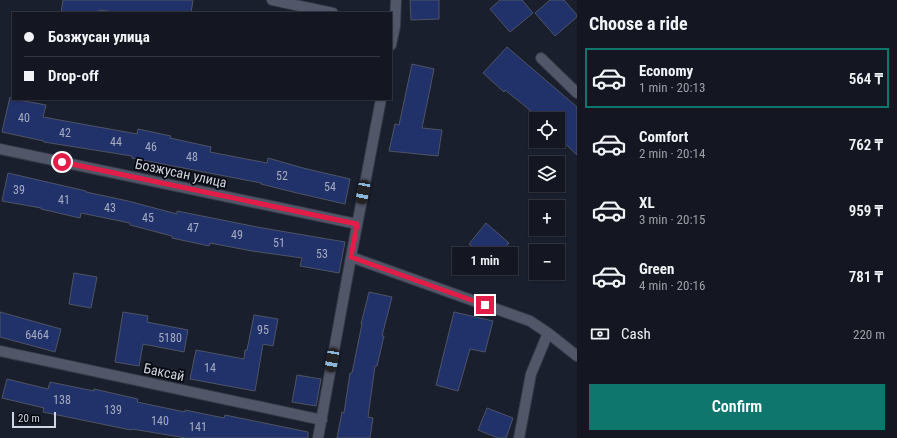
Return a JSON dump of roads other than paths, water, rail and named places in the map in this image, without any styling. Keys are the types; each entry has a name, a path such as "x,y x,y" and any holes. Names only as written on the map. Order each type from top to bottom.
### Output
{"street":[{"path":"272,0 328,12"},
{"path":"393,26 396,0"},
{"path":"541,58 577,93"},
{"path":"318,438 381,100"},
{"name":"Бозжусан улица","path":"0,149 357,224"},
{"path":"351,257 530,321 577,356"},
{"path":"519,438 531,374 548,333"},
{"name":"Баксай","path":"0,351 322,420"}]}
